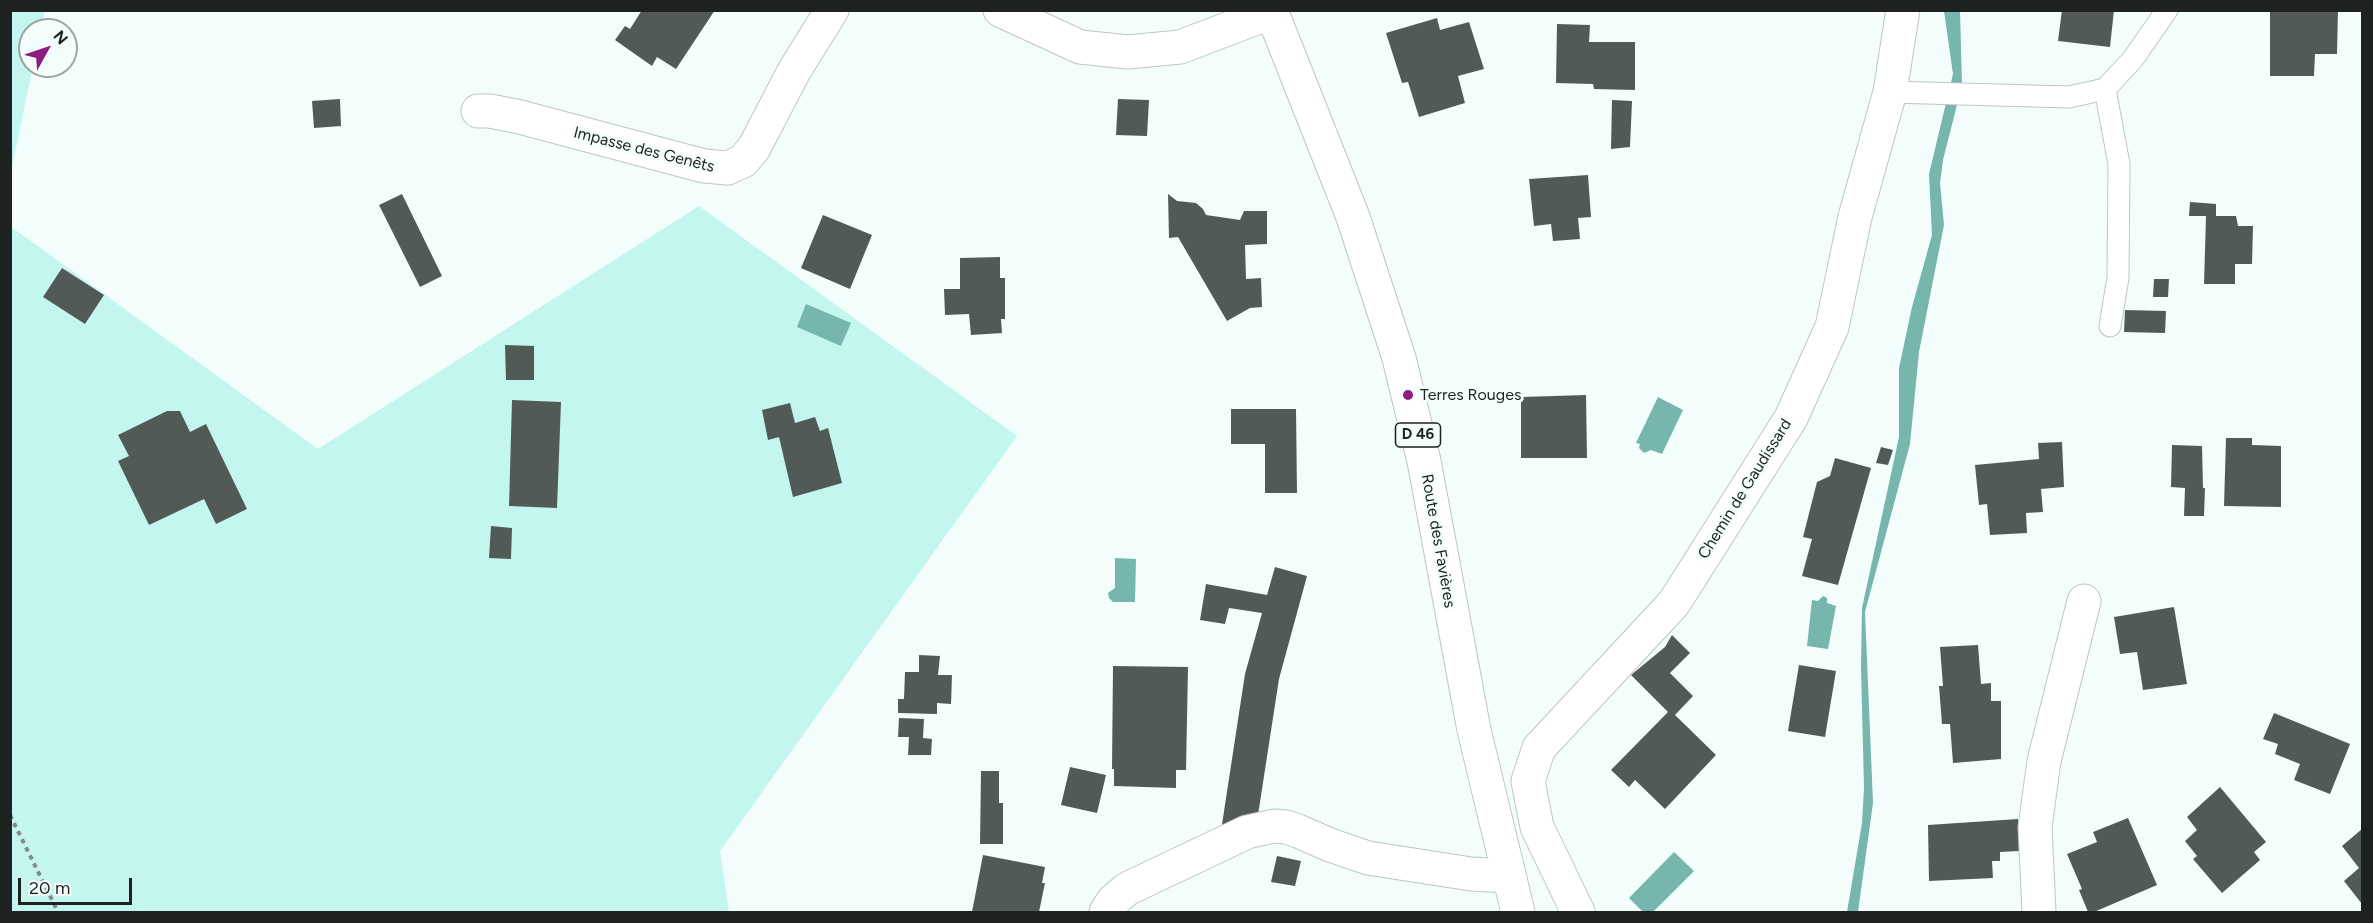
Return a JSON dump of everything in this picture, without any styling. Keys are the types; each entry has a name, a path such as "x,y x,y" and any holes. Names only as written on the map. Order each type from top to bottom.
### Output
{"street":[{"name":"Impasse des Genêts","path":"478,111 520,117 704,166 728,168 743,161 754,148 794,71 832,10"},
{"path":"1000,10 1080,47 1121,52 1146,52 1180,47 1271,11"},
{"name":"Chemin de Gaudissard","path":"1578,912 1537,827 1528,781 1539,748 1674,603 1791,418 1833,327 1855,217 1890,92 1903,10"},
{"name":"Route des Favières","path":"1271,11 1353,217 1399,358 1424,461 1472,718 1508,876"},
{"path":"2039,912 2035,827 2044,761 2084,601"},
{"path":"1107,912 1113,901 1127,889 1247,832 1274,826 1298,831 1330,846 1379,860 1472,874 1508,876"},
{"name":"D 46","path":"1508,876 1518,912"}],"lane":[{"path":"1890,92 2069,97 2105,89 2133,58 2167,10"},
{"path":"2105,89 2119,164 2118,278 2110,326"}],"path":[{"path":"10,815 58,912"}],"shaded area":[{"path":"11,10 45,11 44,18 18,18 18,78 31,78 11,172"},
{"path":"1944,11 1960,11 1962,85 1943,160 1940,183 1944,225 1919,352 1910,444 1865,612 1873,803 1858,912 1847,912 1862,823 1864,788 1862,608 1899,437 1899,368 1912,307 1932,235 1929,174 1953,74"},
{"path":"699,206 1017,436 720,851 729,912 11,912 10,226 318,449"},
{"path":"806,304 851,323 841,346 797,327"},
{"path":"1658,397 1683,410 1662,454 1651,450 1644,453 1639,448 1640,444 1636,443"},
{"path":"1115,558 1136,559 1135,602 1113,602 1109,598 1108,593 1115,588"},
{"path":"1823,596 1827,598 1827,603 1836,606 1828,649 1807,646 1812,600 1818,601"},
{"path":"1674,852 1694,871 1653,912 1643,912 1629,898"}],"building":[{"path":"642,10 715,10 676,69 657,57 652,66 615,40 625,26 630,29"},
{"path":"2062,10 2114,10 2110,47 2058,41"},
{"path":"2270,10 2338,10 2337,54 2315,54 2314,76 2270,76"},
{"path":"1437,18 1440,30 1469,22 1484,69 1458,76 1465,103 1419,117 1408,82 1402,83 1386,33"},
{"path":"1557,24 1590,25 1589,42 1635,42 1635,90 1594,89 1593,84 1556,83"},
{"path":"340,99 341,126 314,128 312,101"},
{"path":"1118,99 1149,100 1147,136 1116,135"},
{"path":"1612,100 1632,101 1630,147 1611,149"},
{"path":"1588,175 1591,217 1578,218 1580,239 1553,241 1551,224 1534,226 1529,179"},
{"path":"402,194 442,276 420,287 379,205"},
{"path":"1168,194 1177,201 1196,203 1206,215 1240,220 1244,211 1267,211 1267,244 1245,245 1246,279 1261,278 1262,307 1250,308 1227,321 1178,237 1169,238"},
{"path":"2190,202 2216,204 2216,216 2236,216 2238,226 2253,226 2252,264 2235,264 2235,284 2204,284 2206,216 2189,216"},
{"path":"823,215 872,235 850,289 801,268"},
{"path":"1000,257 1000,278 1005,278 1005,319 1001,319 1002,333 971,335 969,314 945,315 944,289 960,289 960,258"},
{"path":"62,268 104,295 85,324 43,297"},
{"path":"2154,279 2169,279 2168,297 2153,297"},
{"path":"2125,310 2166,311 2165,333 2124,332"},
{"path":"505,345 534,346 534,380 506,380"},
{"path":"1586,395 1587,458 1521,458 1521,397"},
{"path":"512,400 561,402 557,508 509,506"},
{"path":"790,403 795,423 815,417 820,431 828,428 842,483 793,497 779,437 768,440 762,410"},
{"path":"1231,409 1296,409 1297,493 1265,493 1265,444 1231,444"},
{"path":"167,411 180,411 190,432 206,424 247,509 216,524 204,499 149,525 118,461 129,456 118,435"},
{"path":"2226,438 2252,438 2252,445 2281,446 2281,507 2224,506"},
{"path":"2062,442 2064,487 2041,489 2043,512 2026,513 2027,533 1990,535 1987,504 1979,505 1975,465 2039,459 2038,443"},
{"path":"2172,445 2202,446 2204,516 2184,516 2185,488 2171,487"},
{"path":"1881,447 1893,450 1888,465 1876,463"},
{"path":"1835,458 1871,468 1838,585 1802,576 1812,539 1803,537 1817,482 1830,476"},
{"path":"491,526 512,528 511,559 489,558"},
{"path":"1275,567 1307,576 1279,679 1258,815 1221,831 1245,674 1262,613 1229,608 1225,624 1200,620 1206,584 1267,595"},
{"path":"2174,607 2187,684 2143,690 2137,652 2120,654 2114,617"},
{"path":"1672,635 1690,653 1670,673 1693,696 1675,715 1716,755 1665,809 1635,780 1629,787 1611,770 1668,712 1631,675 1665,647"},
{"path":"1978,645 1981,684 1991,683 1991,701 2001,701 2001,759 1953,763 1950,724 1942,724 1939,686 1943,686 1940,647"},
{"path":"919,655 940,656 938,675 952,675 951,704 937,703 937,714 898,713 898,699 904,699 905,672 919,672"},
{"path":"1799,665 1836,671 1825,737 1788,731"},
{"path":"1113,666 1188,667 1186,770 1176,770 1176,788 1114,786 1114,769 1112,769"},
{"path":"2274,713 2350,744 2330,794 2294,780 2300,764 2275,754 2278,744 2263,739"},
{"path":"899,718 924,719 923,738 932,739 931,755 908,755 909,737 898,737"},
{"path":"1070,767 1106,775 1097,813 1061,805"},
{"path":"981,771 999,771 999,803 1003,803 1003,844 980,844"},
{"path":"2220,787 2266,842 2254,852 2260,860 2222,893 2193,859 2197,856 2185,841 2197,830 2187,817"},
{"path":"2128,818 2157,885 2094,912 2088,912 2079,890 2082,889 2067,854 2097,842 2093,832"},
{"path":"2018,819 2019,851 2000,852 2000,861 1992,861 1993,878 1929,881 1928,825"},
{"path":"2362,829 2362,904 2344,881 2359,868 2342,846"},
{"path":"983,855 1045,867 1042,883 1045,883 1039,912 972,912"},
{"path":"1277,856 1301,861 1295,886 1271,882"}],"place":[{"name":"Terres Rouges","path":"1408,395"}]}
